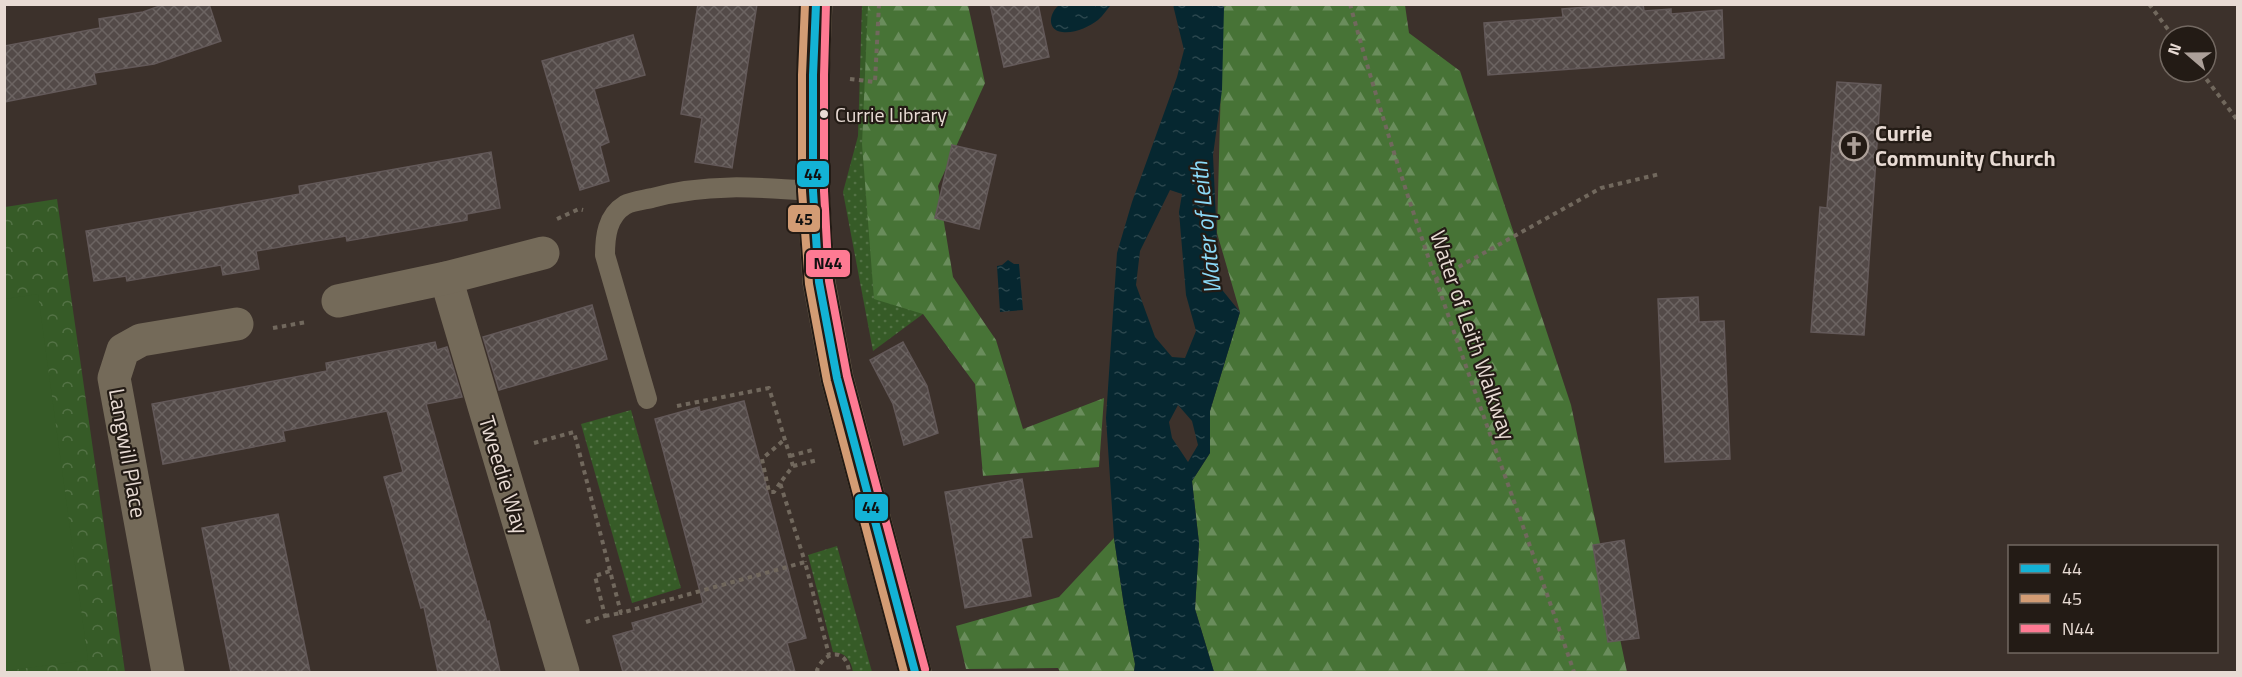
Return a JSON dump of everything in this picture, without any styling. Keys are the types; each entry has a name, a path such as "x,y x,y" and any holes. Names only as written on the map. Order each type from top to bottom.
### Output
{"main road":[{"path":"816,4 813,75 813,191 819,282 837,378 915,672"}],"street":[{"path":"338,301 446,278 543,253"},
{"name":"Tweedie Way","path":"446,278 563,672"},
{"name":"Langwill Place","path":"168,672 114,378 123,350 141,340 250,327"}],"lane":[{"path":"647,399 605,255 606,232 613,217 624,206 669,193 708,187 746,186 813,191"}],"path":[{"path":"813,75 874,82 879,4"},
{"name":"Water of Leith Walkway","path":"1350,4 1376,100 1435,280 1523,522 1574,672"},
{"path":"2149,4 2164,24"},
{"path":"2209,84 2238,121"},
{"path":"1435,280 1601,188 1660,174"},
{"path":"551,222 579,209"},
{"path":"250,327 312,321"},
{"path":"647,399 661,409 769,388 793,466"},
{"path":"497,452 574,432 621,613"},
{"path":"785,439 762,459 769,492 774,492 793,466 818,460"},
{"path":"790,456 816,449"},
{"path":"780,483 805,562 829,655"},
{"path":"551,632 805,562"},
{"path":"605,616 594,576 610,571"},
{"path":"818,672 821,660 829,655 839,656 847,662 849,672"}],"green space":[{"path":"862,5 885,5 923,314 873,351 843,192 858,136"},
{"path":"868,5 968,5 985,83 938,186 953,277 996,340 1023,429 1104,398 1099,467 983,476 975,384 923,314 874,299 862,144"},
{"path":"1223,5 1405,5 1409,33 1460,71 1571,405 1627,672 1214,672 1195,609 1199,543 1192,481 1210,453 1210,411 1240,312 1217,233"},
{"path":"57,199 125,672 5,672 5,207"},
{"path":"38,294 88,660 5,671 5,299"},
{"path":"631,410 681,588 632,603 581,424"},
{"path":"1114,538 1135,664 1134,672 1060,672 1058,668 966,669 956,626 1059,597"},
{"path":"837,546 872,672 853,672 847,658 833,652 808,555"}],"water":[{"path":"1111,5 1098,20 1086,27 1071,32 1057,31 1052,25 1051,17 1058,6"},
{"name":"Water of Leith","path":"1173,5 1223,5 1222,90 1213,155 1219,286 1240,312 1210,411 1210,453 1192,481 1199,543 1195,609 1214,672 1134,672 1135,664 1114,538 1106,418 1117,253 1132,202 1177,77 1184,50","holes":["1170,190 1182,194 1179,212 1186,295 1196,331 1185,358 1172,357 1155,337 1136,285 1140,251","1178,405 1192,421 1198,445 1188,462 1172,438 1169,422"]},
{"path":"1008,260 1019,264 1023,310 1000,312 997,266"}],"building":[{"path":"165,4 209,4 221,41 154,64 94,73 96,84 4,102 4,46 100,28 99,19 143,12"},
{"path":"698,4 757,4 732,168 695,162 702,118 681,114"},
{"path":"990,4 1038,4 1049,57 1004,67"},
{"path":"1643,4 1644,11 1671,9 1671,14 1722,10 1724,58 1488,75 1484,23 1563,17 1562,9"},
{"path":"633,35 645,75 594,89 609,142 600,146 609,181 580,190 542,61"},
{"path":"1837,82 1881,85 1864,335 1811,332 1820,207 1827,208"},
{"path":"952,145 996,155 979,229 935,218"},
{"path":"491,152 500,208 467,214 467,220 347,241 346,236 256,251 259,269 223,275 221,265 127,281 126,276 94,281 86,231 300,194 299,186"},
{"path":"1698,297 1699,322 1724,321 1730,459 1665,462 1658,299"},
{"path":"592,305 607,359 499,390 483,337"},
{"path":"435,342 437,350 447,347 462,397 426,404 487,622 489,621 500,672 438,672 424,607 421,608 384,477 403,472 387,411 283,431 285,441 163,464 152,404 327,371 326,363"},
{"path":"903,342 927,386 938,433 904,445 893,404 870,360"},
{"path":"744,401 806,638 787,643 795,672 623,672 613,636 634,630 632,623 703,603 655,419 699,407 700,412"},
{"path":"1022,479 1032,537 1021,538 1031,596 965,608 945,492"},
{"path":"278,514 310,672 231,672 202,528"},
{"path":"1624,540 1639,638 1608,642 1593,545"}],"transit line":[{"name":"45","path":"805,4 802,75 802,191 809,284 827,381 904,672"},
{"name":"44","path":"816,4 813,75 813,191 819,282 837,378 915,672"},
{"name":"N44","path":"826,4 824,191 829,281 847,376 925,669"}],"place":[{"name":"Currie Library","path":"824,114"},
{"name":"Currie Community Church","path":"1854,146"}]}
